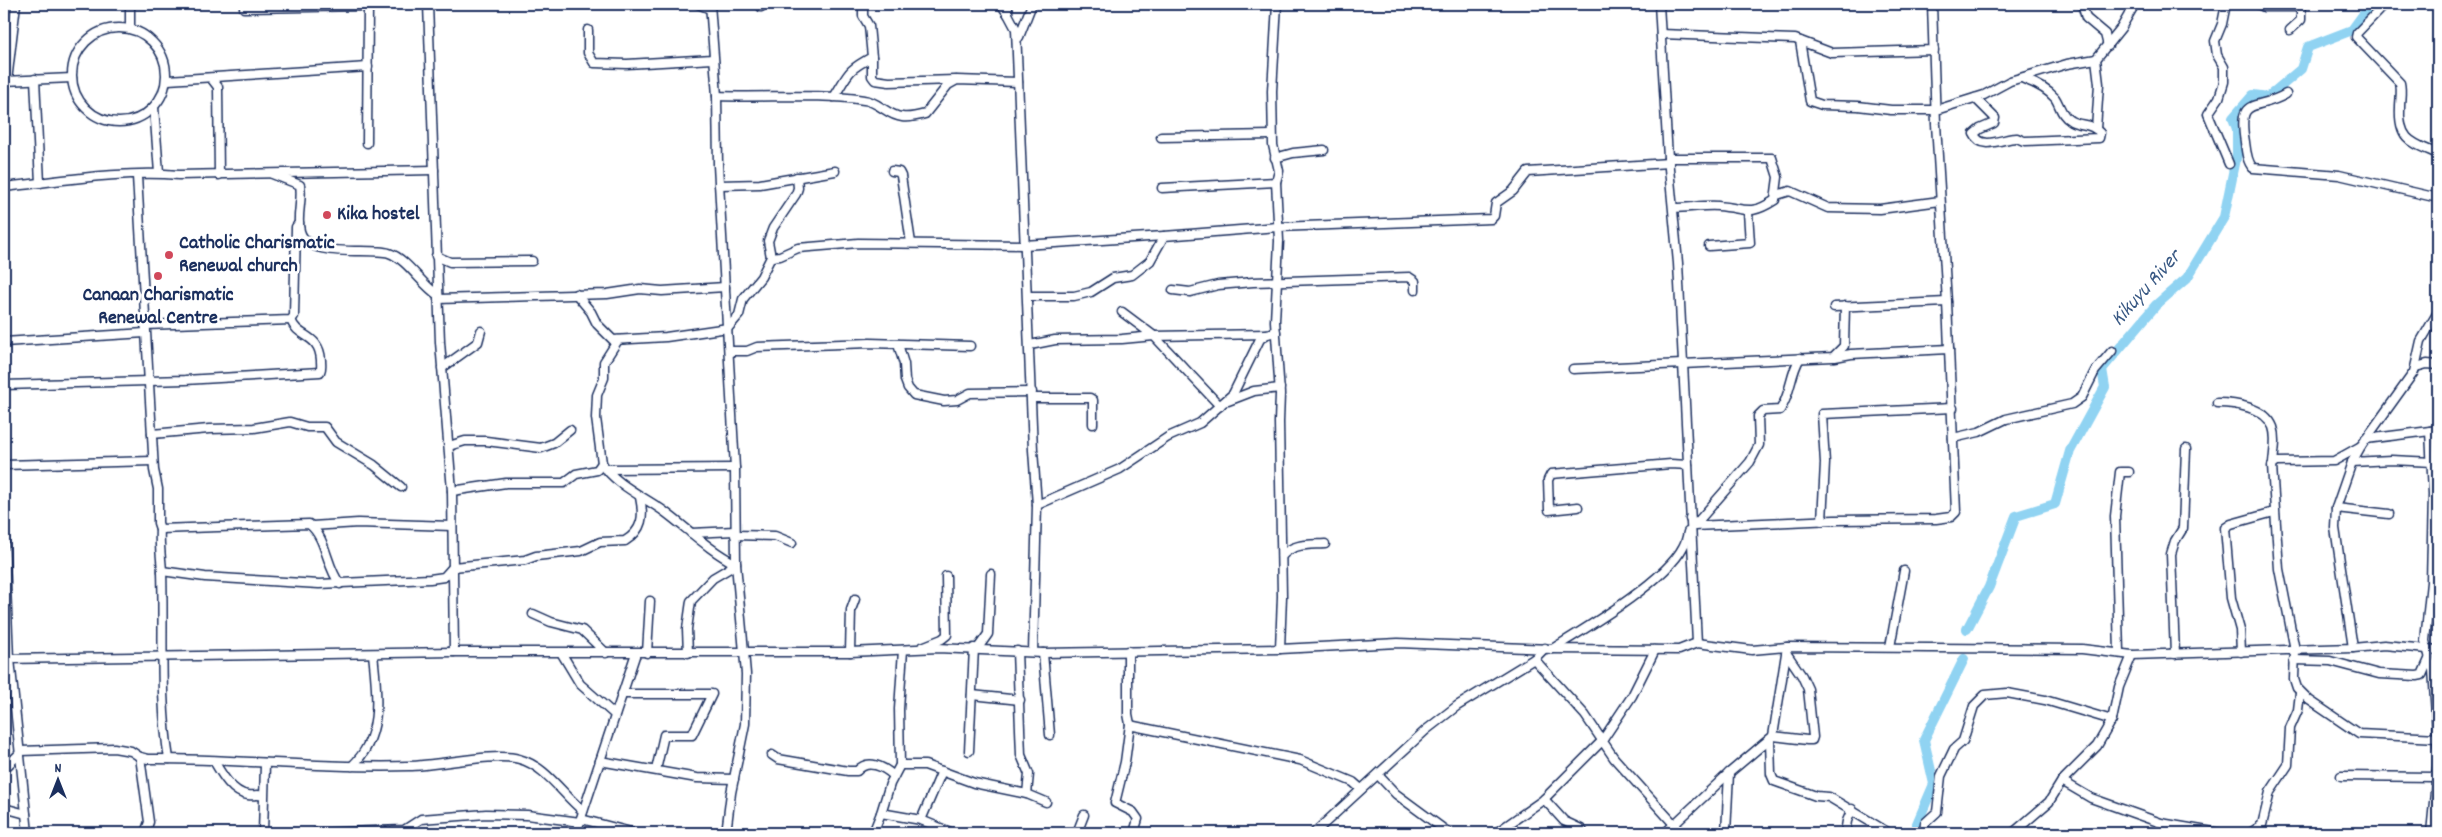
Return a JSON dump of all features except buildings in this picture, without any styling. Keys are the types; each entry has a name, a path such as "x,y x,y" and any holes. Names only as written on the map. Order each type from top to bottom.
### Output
{"street":[{"path":"16,4 5,81 72,78"},
{"path":"130,4 130,28"},
{"path":"428,4 438,297 452,491 454,652"},
{"path":"698,4 710,6 718,96 719,185 735,468 734,563 744,651 745,724 726,833"},
{"path":"863,4 863,16 869,26 872,76 875,80 882,82 957,80 1018,82"},
{"path":"1001,4 1016,25 1024,245 1037,505 1033,652"},
{"path":"1008,4 1008,14"},
{"path":"1016,44 1032,4"},
{"path":"1277,4 1272,91 1272,135 1279,171 1276,182 1278,227 1276,332 1280,388 1282,556 1280,649"},
{"path":"1659,4 1668,160 1674,208 1697,643"},
{"path":"1692,524 1936,519 1951,517 1957,509 1940,200 1932,4"},
{"path":"2082,4 2086,18 2104,34 2108,46"},
{"path":"1800,41 1810,101 1822,105 1858,106 1891,110 1936,110 1975,98 2010,81 2024,79 2063,65 2096,59 2108,46 2135,4"},
{"path":"2226,4 2216,41 2217,55 2224,67 2224,82 2220,98 2208,114 2229,164"},
{"path":"2258,4 2264,7 2297,8 2301,11 2300,20 2290,30"},
{"path":"2385,4 2357,33 2356,37 2364,48 2400,83 2400,116 2406,138 2414,145 2438,154"},
{"path":"244,8 368,5 367,143"},
{"path":"110,28 130,28 148,36 161,52 168,80 154,107 138,119 118,122 99,118 83,106 73,88 72,78 72,69 78,50 92,36 110,28"},
{"path":"588,30 588,53 594,63 603,65 714,59"},
{"path":"1661,34 1800,41 1832,54 1934,50"},
{"path":"834,97 850,70 856,64 872,57"},
{"path":"2096,59 2099,84 2096,129"},
{"path":"168,80 222,78 368,67"},
{"path":"211,78 218,87"},
{"path":"219,175 218,87 222,78"},
{"path":"1975,98 1995,118 1994,123 1974,134 1976,138 1983,142 2005,142 2016,138 2025,141 2097,139 2100,133 2096,129 2070,121 2052,95 2024,79"},
{"path":"35,80 40,183"},
{"path":"718,96 764,98 792,94 866,100 896,116 907,117 925,114 948,85 957,80"},
{"path":"2286,94 2274,100 2256,103 2243,116 2242,129 2251,167 2339,175 2438,197"},
{"path":"154,107 159,174"},
{"path":"1161,137 1272,135"},
{"path":"1275,158 1293,153 1324,150"},
{"path":"771,257 780,256 798,248 858,244 1024,245 1278,227 1491,219 1494,216 1496,202 1513,191 1528,172 1668,160 1772,158 1778,177 1777,195 1775,200 1762,209 1748,212 1719,206 1674,208"},
{"path":"4,187 92,177 159,174 219,175 434,170"},
{"path":"719,185 760,184 835,171"},
{"path":"892,171 899,172 901,176 911,243"},
{"path":"270,173 300,185 300,223 303,237 327,250 380,252 396,257 438,297 616,294 640,289 662,291 725,287"},
{"path":"137,176 153,461 158,489 158,523 162,571 161,622 165,727 169,759"},
{"path":"576,294 610,339 673,336 728,328 739,315 743,299 761,277 771,257 768,241 773,228 796,194 798,188 797,177"},
{"path":"1162,188 1223,183 1276,182"},
{"path":"1777,195 1790,191 1828,208 1880,209 1940,200"},
{"path":"1709,246 1750,244 1748,212"},
{"path":"291,320 294,316 296,227 300,223"},
{"path":"1028,296 1074,296 1091,292 1113,278 1132,275 1150,261 1164,236"},
{"path":"436,256 450,262 532,261"},
{"path":"1173,290 1190,292 1218,285 1409,277 1415,281 1415,290"},
{"path":"1834,306 1947,302"},
{"path":"1833,357 1844,346 1845,306"},
{"path":"1122,312 1154,336 1223,404"},
{"path":"2353,648 2334,528 2336,508 2352,462 2416,367 2420,342 2438,312"},
{"path":"4,342 145,329 291,320"},
{"path":"4,385 148,382 320,372 322,368 317,344 307,334 296,330 291,320"},
{"path":"442,368 478,342 481,331"},
{"path":"1030,345 1055,340 1267,334 1276,332"},
{"path":"1037,505 1120,469 1168,437 1200,423 1223,404 1239,384 1257,344 1267,334"},
{"path":"618,340 604,362 604,378 597,395 596,418 604,466 640,497 664,512 716,553 734,563"},
{"path":"729,351 746,351 757,347 898,344 970,346"},
{"path":"898,344 904,364 905,380 908,388 914,395 944,401 957,400 970,393 1090,398 1093,400 1093,424"},
{"path":"1573,369 1949,350"},
{"path":"1953,438 1979,432 2006,419 2072,404 2082,397 2095,371 2112,351"},
{"path":"1314,833 1426,730 1457,706 1610,612 1668,566 1683,547 1692,524 1750,462 1759,444 1758,416 1763,411 1780,410 1787,399 1796,365 1800,358"},
{"path":"2416,367 2427,364 2438,365"},
{"path":"1223,404 1254,391 1280,388"},
{"path":"2217,403 2251,408 2269,420 2275,435 2274,463 2271,469 2279,569 2295,650 2294,679 2300,693 2298,710 2290,728 2288,765 2270,792 2262,825 2250,833"},
{"path":"1822,521 1825,463 1822,414 1952,408"},
{"path":"152,434 209,429 254,428 290,422 307,427 325,427 336,442 374,465 401,487"},
{"path":"449,446 465,441 486,441 541,448 554,444 570,430"},
{"path":"2366,439 2434,430 2431,582 2425,637 2436,685 2438,747"},
{"path":"2274,463 2334,461 2361,446"},
{"path":"2175,654 2172,554 2175,542 2184,528 2186,449"},
{"path":"2352,462 2385,460 2433,462"},
{"path":"4,466 153,461"},
{"path":"1578,507 1549,510 1548,480 1551,474 1671,464 1688,465"},
{"path":"452,491 506,484 564,483 576,474 597,470 604,466 735,468"},
{"path":"2119,652 2115,516 2120,472 2129,472"},
{"path":"162,571 252,580 340,584 444,577 453,567 525,560 536,556 581,550 600,542 625,541 642,524 643,510 640,497"},
{"path":"2336,508 2389,514"},
{"path":"2241,652 2240,630 2231,598 2225,528 2231,524 2252,520 2274,512"},
{"path":"160,529 305,523 312,526 358,523 452,526"},
{"path":"312,526 328,556 335,578 340,584"},
{"path":"691,533 735,533 775,536 792,543"},
{"path":"4,534 8,659 28,833"},
{"path":"1282,556 1288,548 1296,545 1325,544"},
{"path":"688,653 687,629 691,601 713,578 730,568 734,563"},
{"path":"1890,647 1904,571"},
{"path":"969,751 976,648 988,634 992,574"},
{"path":"914,650 942,639 947,635 946,576"},
{"path":"850,652 851,610 855,599"},
{"path":"648,653 650,601"},
{"path":"533,614 551,622 582,630 606,652"},
{"path":"8,659 454,652 562,654 744,651 850,652 976,648 1043,653 1280,649 1398,643 1655,650 1679,650 1697,643 1752,650 1890,647 2082,649 2132,655 2384,646 2438,650"},
{"path":"873,833 894,776 900,765 899,709 903,650"},
{"path":"1496,833 1544,799 1602,741 1632,696 1655,650"},
{"path":"1787,650 1772,738 1771,774 1774,781 1816,796 1829,797 1852,809 1889,833"},
{"path":"1664,833 1729,773 1772,738 1812,740 1808,689 1787,650"},
{"path":"1017,651 1021,755 1029,774 1027,794"},
{"path":"576,833 636,652"},
{"path":"1128,652 1130,724 1125,762 1115,803 1133,812 1138,819 1134,833"},
{"path":"1043,653 1050,735"},
{"path":"352,766 366,750 375,725 377,711 372,654"},
{"path":"562,654 580,684 615,715"},
{"path":"2013,833 2049,802 2062,781 2097,746 2112,720 2119,687 2132,655"},
{"path":"2294,660 2330,661 2379,674 2417,676 2422,675 2430,657"},
{"path":"1534,659 1584,715 1614,758 1682,833"},
{"path":"1924,833 1925,822 1938,812 1941,776 1953,752 1962,744 1972,709 1981,697 2007,693 2045,700 2112,720"},
{"path":"2300,693 2359,734 2438,738"},
{"path":"622,694 712,694 692,735 664,735 656,770"},
{"path":"972,696 1020,700"},
{"path":"1130,724 1147,730 1300,760 1353,782 1361,789"},
{"path":"4,769 20,752 114,748 131,751 140,757 265,764 412,766 487,758 516,758 536,766 581,817"},
{"path":"772,755 778,759 848,771 857,771 859,768 871,764 884,766 894,776"},
{"path":"140,757 149,822 145,833"},
{"path":"214,761 234,788 246,795 257,794 264,796"},
{"path":"600,761 697,778 734,779"},
{"path":"2430,833 2436,815 2438,763"},
{"path":"263,833 265,764"},
{"path":"900,765 925,765 978,784 1027,794 1046,802"},
{"path":"921,820 942,771"},
{"path":"1726,833 1729,773"},
{"path":"1378,775 1396,794 1449,833"},
{"path":"2341,776 2436,777"},
{"path":"2062,781 2091,798 2160,823 2219,833"},
{"path":"1544,799 1564,821 1581,829 1584,833"},
{"path":"4,808 26,814"},
{"path":"1845,833 1852,809"},
{"path":"880,813 921,820 953,833"},
{"path":"315,833 410,831 421,819 486,814 581,817 635,833"},
{"path":"1077,833 1084,815"}],"waterway":[{"name":"Kikuyu River","path":"1967,629 1989,587 2016,516 2055,504 2070,451 2105,387 2102,369 2156,305 2187,278 2224,217 2237,154 2237,129 2233,118 2253,95 2268,97 2301,69 2308,47 2352,30 2371,4"},
{"name":"Kikuyu River","path":"1913,833 1934,784 1924,740 1964,659"}],"place":[{"name":"Kika hostel","path":"327,215"},
{"name":"Catholic Charismatic Renewal church","path":"169,255"},
{"name":"Canaan Charismatic Renewal Centre","path":"158,276"}]}
